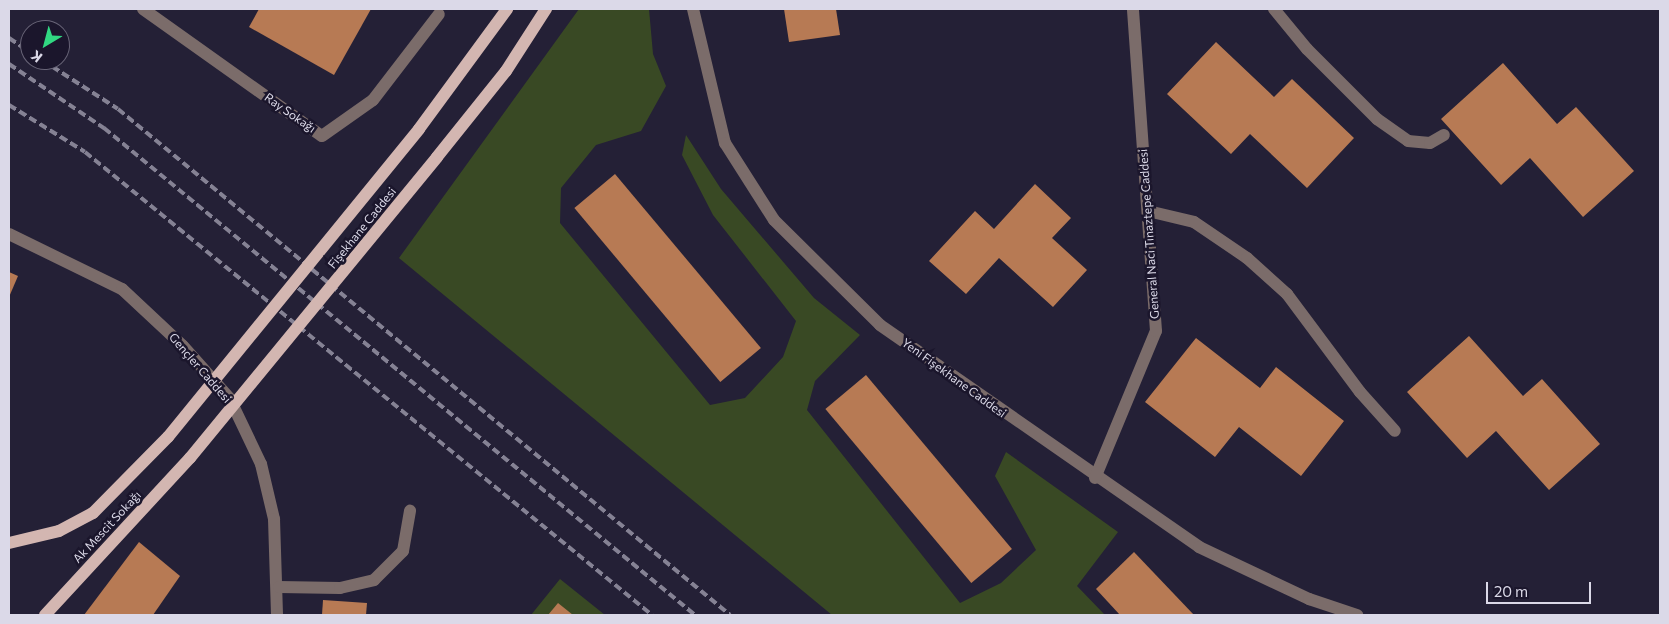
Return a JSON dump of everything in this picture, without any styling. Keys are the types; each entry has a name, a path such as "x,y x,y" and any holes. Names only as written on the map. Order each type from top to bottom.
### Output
{"main road":[{"path":"9,543 59,531 93,514 168,437 419,129 507,9"},
{"name":"Fişekhane Caddesi","path":"190,458 506,72 546,9"},
{"name":"Ak Mescit Sokağı","path":"45,615 190,458"}],"street":[{"name":"Ray Sokağı","path":"143,9 322,136 373,100 439,14"},
{"name":"Yeni Fişekhane Caddesi","path":"693,9 725,143 774,220 880,325 1095,478 1199,547 1309,599 1357,615"},
{"name":"General Naci Tınaztepe Caddesi","path":"1095,478 1156,330 1132,9"},
{"path":"1274,9 1307,49 1385,124 1408,141 1422,144 1444,135"},
{"path":"1148,211 1194,222 1247,258 1287,294 1360,392 1395,432"},
{"name":"Gençler Caddesi","path":"9,234 122,289 183,346 230,399 263,474 274,519 279,587 277,615"},
{"path":"279,587 340,588 374,580 403,551 410,511"}],"green space":[{"path":"579,9 649,9 653,54 666,86 641,131 596,145 561,188 560,223 710,405 745,398 783,357 796,321 713,215 682,155 686,135 721,189 814,298 860,335 815,381 807,410 960,603 1001,583 1036,550 995,476 1006,452 1118,532 1077,586 1105,615 832,615 399,258"},
{"path":"560,579 605,615 531,615"}],"building":[{"path":"259,9 371,9 334,75 249,27"},
{"path":"784,9 836,9 840,35 789,42"},
{"path":"1216,42 1274,97 1292,79 1354,138 1307,188 1250,134 1231,154 1167,94"},
{"path":"1503,63 1557,124 1576,107 1634,171 1583,217 1530,158 1501,185 1441,119"},
{"path":"615,174 761,348 720,382 574,208"},
{"path":"1035,184 1071,218 1052,238 1087,270 1053,307 999,258 966,294 929,261 975,211 994,229"},
{"path":"9,272 18,276 9,297"},
{"path":"1469,336 1523,396 1542,379 1600,444 1549,490 1496,431 1467,458 1407,392"},
{"path":"1196,338 1260,388 1276,367 1344,421 1301,476 1239,427 1215,457 1145,402"},
{"path":"866,375 1012,549 971,583 825,409"},
{"path":"139,542 180,576 153,615 84,615"},
{"path":"1134,552 1194,615 1120,615 1096,589"},
{"path":"323,600 367,603 366,615 322,615"},
{"path":"558,603 573,615 548,615"}],"railway":[{"path":"9,38 20,45"},
{"path":"9,64 104,128 695,615"},
{"path":"58,70 118,109 730,615"},
{"path":"9,105 85,152 652,615"}]}
